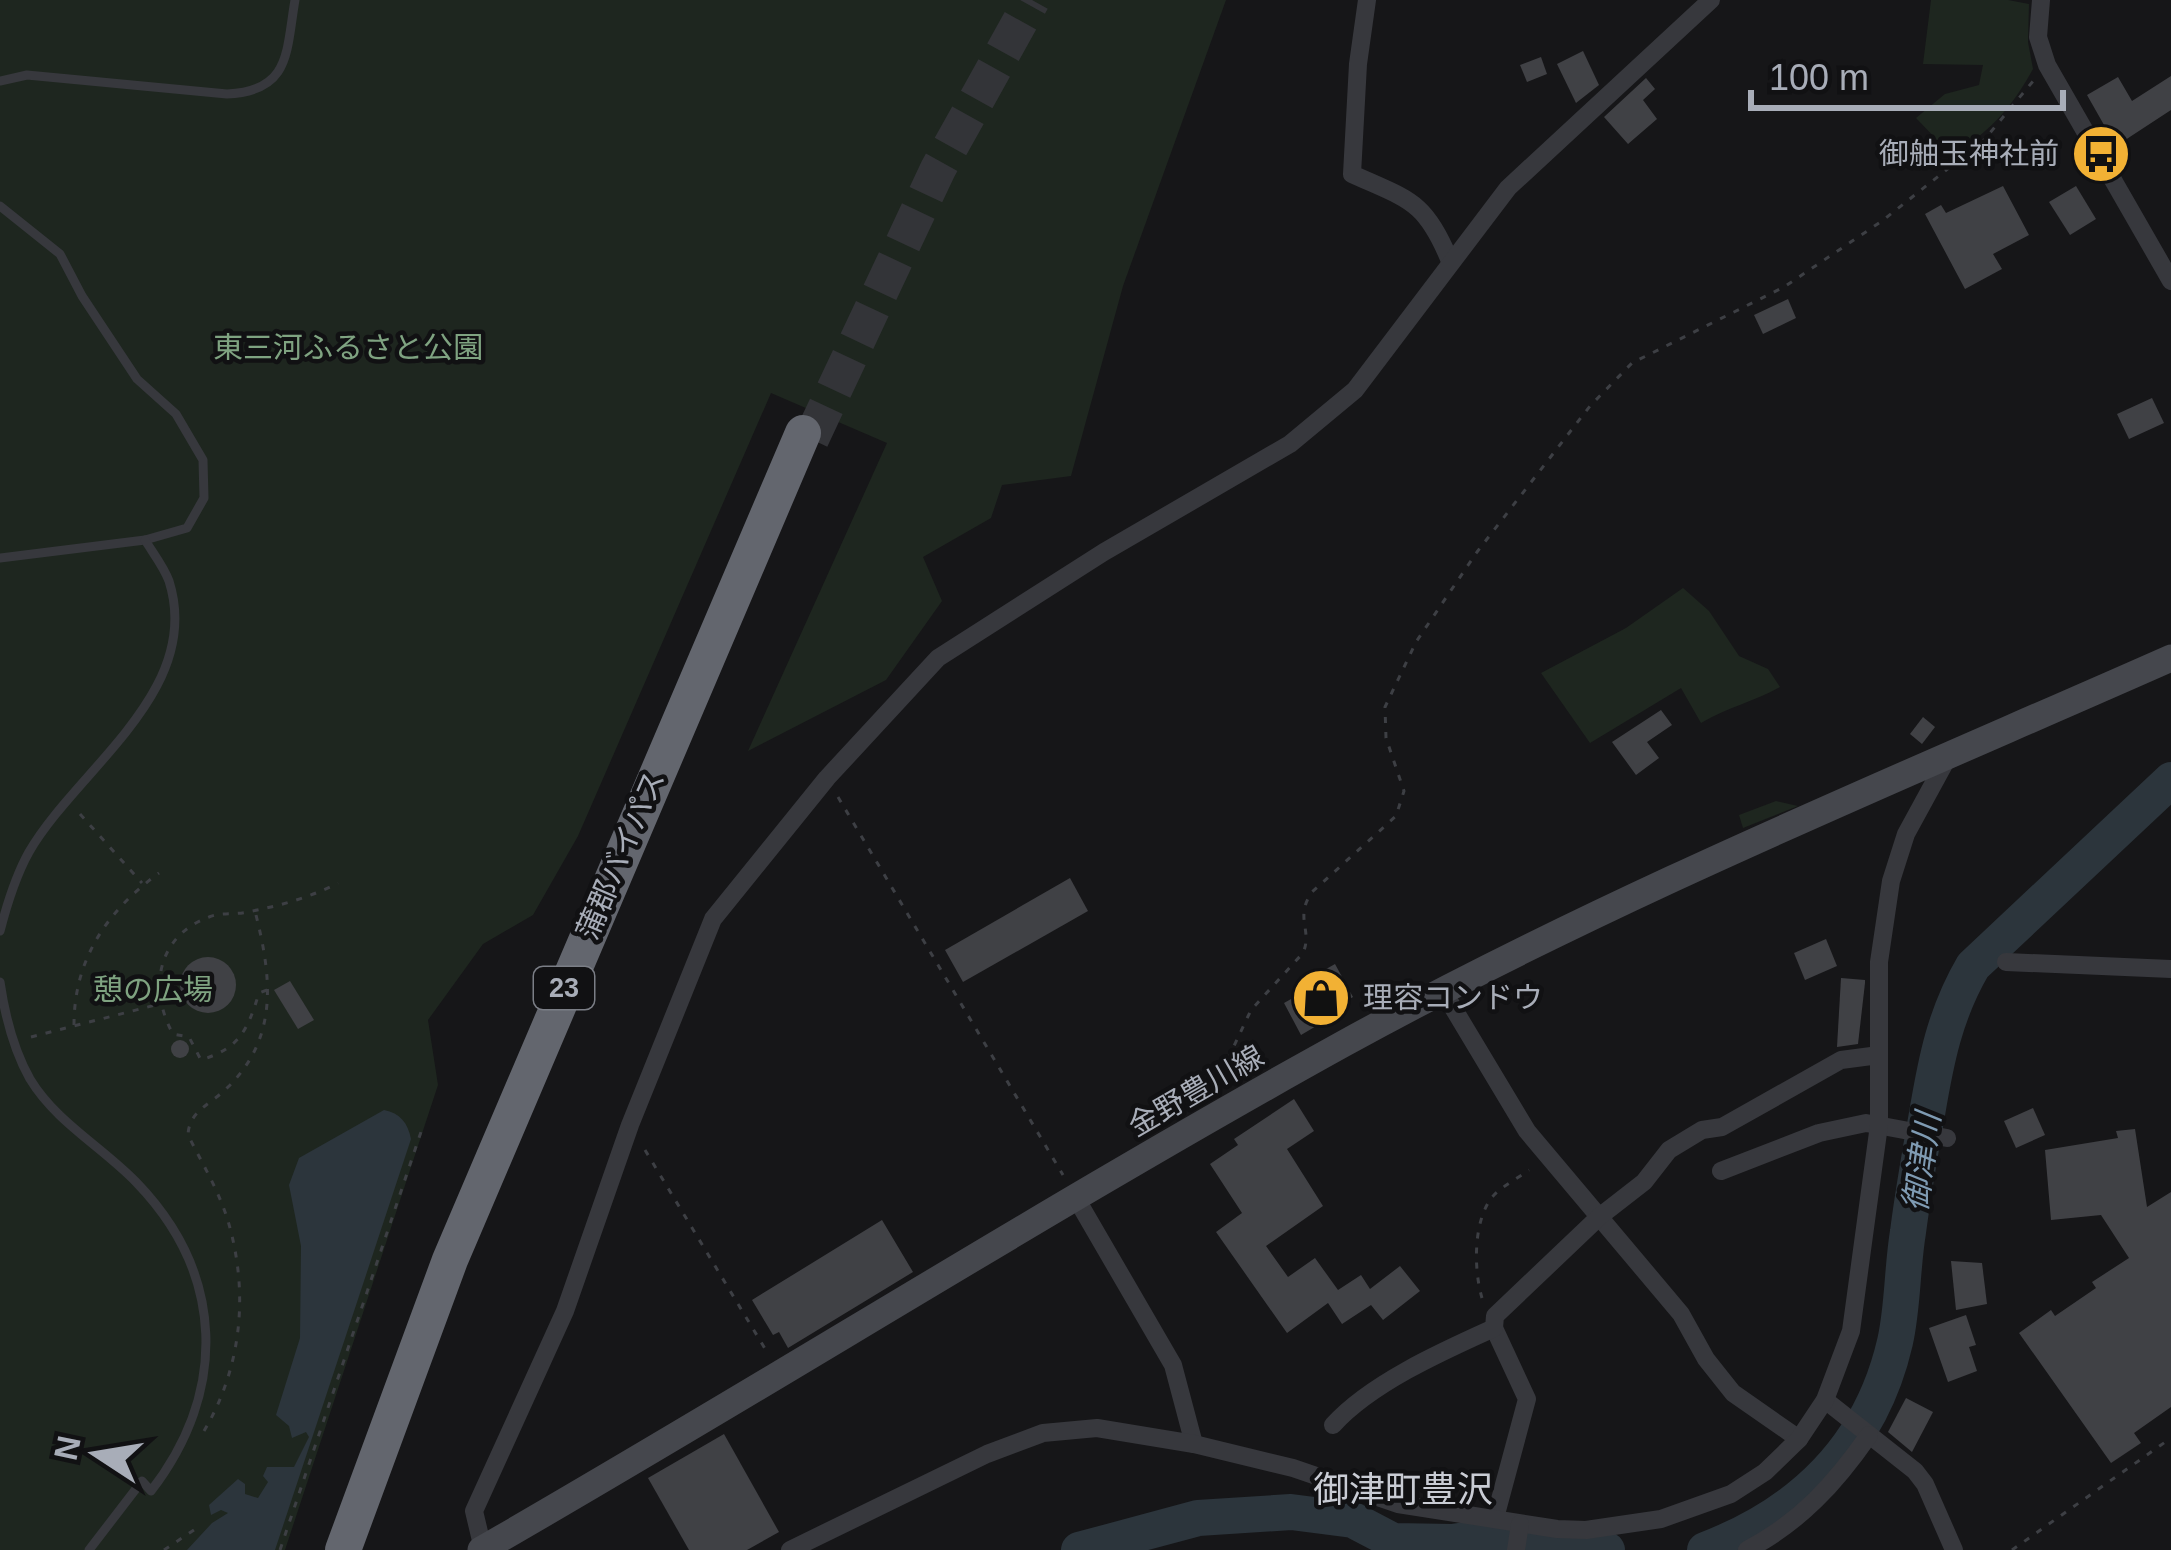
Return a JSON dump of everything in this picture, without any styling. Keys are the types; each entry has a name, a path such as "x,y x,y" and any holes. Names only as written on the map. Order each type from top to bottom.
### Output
{"highway":[{"name":"蒲郡バイパス","path":"343,1550 450,1260 807,436 478,1228 355,1550"}],"main road":[{"name":"金野豊川線","path":"482,1549 1076,1198 1443,991 1595,916 2171,658"}],"street":[{"path":"1367,0 1352,174 1419,205 1436,226 1450,261"},
{"path":"482,1549 474,1510 565,1312 630,1125 713,919 827,778 938,658 1104,552 1290,444 1355,390 1508,188 1711,0"},
{"path":"2042,0 2038,37 2047,65 2171,281"},
{"path":"790,1550 987,1454 1043,1433 1097,1428 1293,1468 1398,1504 1495,1518 1518,1536 1586,1530 1692,1510 1731,1494 1765,1472 1830,1403 1843,1358 1857,1303 1879,1125 1880,962 1891,881 1914,816 1948,757"},
{"path":"2006,962 2171,969"},
{"path":"1443,991 1527,1131 1681,1314 1732,1394 1799,1439"},
{"path":"1495,1518 1527,1399 1494,1328 1495,1316 1599,1216 1644,1182 1669,1150 1841,1060 1879,1055"},
{"path":"1720,1171 1819,1133 1866,1123 1947,1138"},
{"path":"1076,1198 1173,1365 1193,1444"},
{"path":"1333,1425 1380,1389 1494,1328"},
{"path":"1830,1403 1900,1457 1925,1484 1954,1550"},
{"path":"1747,1550 1796,1520 1834,1486 1869,1435"}],"lane":[{"path":"0,81 27,75 256,93 282,70 296,0"},
{"path":"0,206 60,254 137,379 176,414 203,460 204,498 187,528 145,540 0,558"},
{"path":"0,931 30,850 147,702 166,665 174,607 168,578 145,540"},
{"path":"0,982 13,1042 30,1079 54,1110 135,1180 166,1218 188,1257 205,1317 207,1368 184,1438 152,1491 142,1481 89,1550"}],"path":[{"path":"1208,1123 1215,1084 1237,1033 1251,1010 1304,953 1308,943 1303,904 1396,816 1402,804 1404,791 1384,723 1385,707 1416,642 1477,552 1590,406 1632,363 1784,287 1882,221 1984,140 2047,65"},
{"path":"827,778 1076,1198"},
{"path":"68,800 144,884"},
{"path":"74,1025 77,984 95,938 123,901 159,873"},
{"path":"268,990 259,993 245,1030 229,1051 201,1060 188,1037 173,1034 159,1004 162,964 182,932 211,916 311,896 338,884"},
{"path":"199,1441 227,1382 241,1308 229,1222 188,1136 188,1125 228,1088 262,1033 268,958 255,910"},
{"path":"13,1042 175,1000"},
{"path":"630,1125 780,1374"},
{"path":"280,1550 423,1126"},
{"path":"1494,1328 1479,1288 1477,1250 1486,1207 1493,1196 1529,1170"},
{"path":"2012,1550 2171,1438"},
{"path":"164,1550 197,1528"}],"green space":[{"name":"東三河ふるさと公園","path":"0,0 1226,0 1123,286 1071,476 1002,485 991,518 923,557 942,601 886,680 748,751 887,443 771,393 578,836 533,915 483,944 428,1020 438,1085 285,1550 0,1550"},
{"path":"1931,0 2029,4 2033,69 2003,114 1961,149 1941,144 1916,118 1945,94 1979,85 1983,65 1923,64"},
{"path":"1683,588 1709,611 1739,656 1768,669 1780,687 1701,723 1681,688 1590,743 1541,673 1626,628"},
{"path":"1776,801 1798,806 1743,828 1739,815"}],"shaded area":[{"path":"384,1110 402,1120 411,1139 275,1550 187,1550 228,1513 221,1510 211,1515 209,1505 238,1479 245,1484 245,1494 258,1498 268,1482 263,1476 267,1467 294,1467 309,1437 306,1432 292,1438 289,1426 276,1415 300,1338 301,1246 289,1185 299,1158"}],"building":[{"path":"1583,51 1599,85 1576,103 1557,64"},
{"path":"1541,57 1547,74 1527,82 1520,65"},
{"path":"2171,76 2171,110 2116,146 2087,95 2118,77 2132,101"},
{"path":"1646,78 1655,89 1643,100 1657,119 1628,144 1604,117"},
{"path":"2003,186 2029,235 1993,254 2002,269 1965,289 1925,214 1941,205 1946,213"},
{"path":"2076,186 2096,219 2070,235 2049,202"},
{"path":"1788,299 1796,318 1763,334 1754,315"},
{"path":"2152,398 2164,423 2129,439 2117,414"},
{"path":"1661,710 1672,725 1647,742 1659,758 1636,775 1612,742"},
{"path":"1923,717 1935,727 1922,744 1910,734"},
{"path":"1070,878 1088,911 963,982 945,950"},
{"path":"1826,939 1837,966 1805,980 1794,953"},
{"path":"208,957 228,965 236,985 228,1005 208,1013 188,1005 180,985 188,965"},
{"path":"1335,964 1353,997 1314,1019 1318,1025 1301,1035 1284,1003 1300,994 1296,986"},
{"path":"1841,978 1865,983 1858,1044 1837,1047"},
{"path":"290,981 314,1020 298,1029 274,990"},
{"path":"180,1040 189,1049 180,1058 171,1049"},
{"path":"1294,1099 1314,1131 1287,1149 1323,1206 1266,1246 1288,1277 1315,1258 1338,1290 1361,1275 1370,1289 1400,1266 1420,1291 1383,1320 1371,1305 1342,1324 1328,1303 1287,1333 1216,1232 1242,1213 1210,1164 1238,1145 1234,1139"},
{"path":"2033,1108 2045,1135 2016,1148 2004,1121"},
{"path":"2135,1129 2147,1207 2171,1192 2171,1407 2134,1433 2141,1443 2111,1463 2019,1333 2051,1310 2055,1316 2096,1288 2092,1282 2129,1258 2101,1215 2051,1220 2045,1150 2118,1138 2116,1131"},
{"path":"882,1220 913,1272 788,1348 779,1332 773,1335 752,1300"},
{"path":"1951,1261 1982,1263 1987,1304 1956,1310"},
{"path":"1966,1315 1976,1345 1969,1347 1977,1371 1948,1382 1929,1328"},
{"path":"1906,1398 1933,1412 1912,1452 1888,1432"},
{"path":"724,1434 779,1532 747,1550 689,1550 648,1478"}],"waterway":[{"name":"御津川","path":"1705,1550 1772,1517 1801,1495 1850,1444 1869,1413 1898,1329 1912,1203 1938,1056 1955,1002 1973,966 2171,780"},
{"name":"御津川","path":"1079,1550 1198,1518 1291,1512 1353,1520 1393,1541 1452,1542 1500,1535 1607,1550"}],"tunnel":[{"path":"811,439 938,169 1032,0"}],"place":[{"name":"御舳玉神社前","path":"2101,154"},
{"name":"理容コンドウ","path":"1321,998"}],"district":[{"name":"御津町豊沢","path":"1403,1489"}],"park label":[{"name":"憩の広場","path":"153,990"}]}
